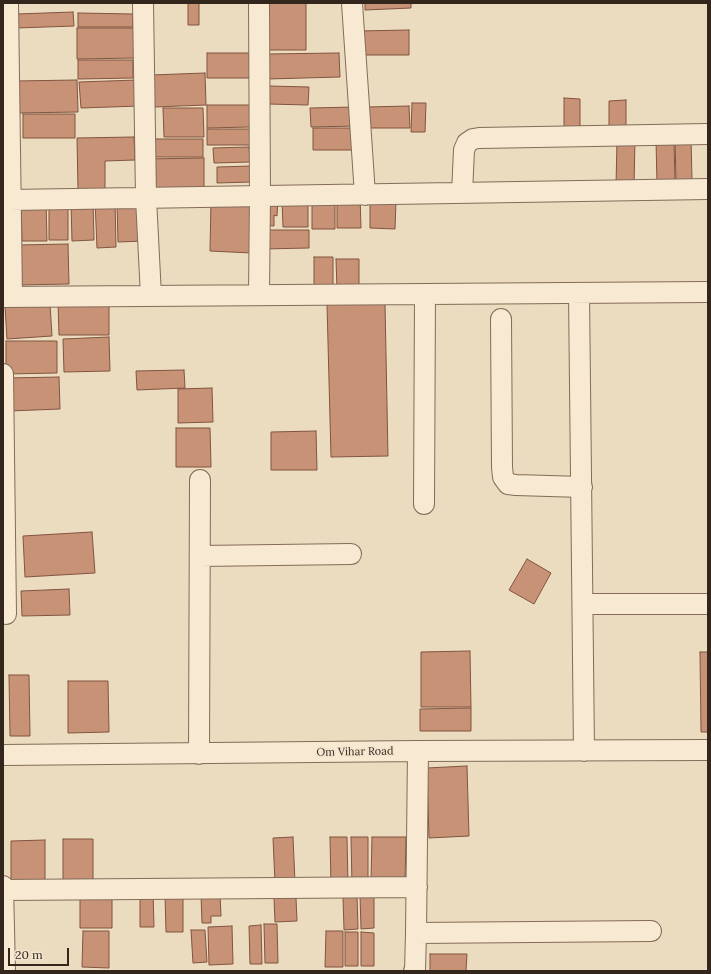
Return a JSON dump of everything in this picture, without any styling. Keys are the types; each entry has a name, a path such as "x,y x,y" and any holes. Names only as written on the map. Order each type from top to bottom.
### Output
{"street":[{"path":"8,3 5,39 8,191 7,297 708,292"},
{"path":"143,3 146,198 151,296"},
{"path":"258,295 260,196 259,3"},
{"path":"352,3 365,195"},
{"path":"462,193 464,150 467,143 473,139 708,134"},
{"path":"8,191 146,198 708,189"},
{"path":"579,293 584,751"},
{"path":"424,504 425,294"},
{"path":"501,319 503,478 508,484 516,485 582,487"},
{"path":"3,374 6,614"},
{"path":"199,754 200,480"},
{"path":"200,556 351,554"},
{"path":"583,604 708,604"},
{"name":"Om Vihar Road","path":"3,755 708,750"},
{"path":"414,971 416,933 418,751"},
{"path":"3,886 5,971"},
{"path":"3,890 416,886"},
{"path":"416,933 651,931"}],"building":[{"path":"188,3 199,3 199,25 188,25"},
{"path":"266,3 306,3 306,50 265,50"},
{"path":"365,3 411,3 411,8 365,10"},
{"path":"73,12 74,26 17,28 17,14"},
{"path":"78,13 133,14 133,27 78,27"},
{"path":"77,28 135,28 135,58 77,59"},
{"path":"409,30 409,55 358,55 358,31"},
{"path":"207,53 252,53 252,78 207,78"},
{"path":"339,53 340,77 267,79 267,54"},
{"path":"78,60 133,60 133,78 78,79"},
{"path":"205,73 206,105 154,107 152,75"},
{"path":"77,80 78,112 15,113 15,81"},
{"path":"137,80 139,106 81,108 79,82"},
{"path":"269,86 309,87 308,105 268,104"},
{"path":"564,98 580,99 580,131 564,131"},
{"path":"626,100 626,130 609,130 609,101"},
{"path":"412,103 426,103 425,132 411,132"},
{"path":"207,105 250,105 250,127 207,128"},
{"path":"409,106 410,128 367,128 367,107"},
{"path":"356,107 356,126 311,127 310,108"},
{"path":"163,108 203,108 204,137 164,137"},
{"path":"23,114 75,114 75,138 23,138"},
{"path":"313,128 356,128 356,150 313,150"},
{"path":"207,129 250,129 251,145 207,145"},
{"path":"134,137 135,160 105,161 105,190 78,190 77,138"},
{"path":"691,138 692,181 676,182 675,139"},
{"path":"151,139 203,139 203,157 151,157"},
{"path":"674,139 675,183 657,184 656,140"},
{"path":"617,140 635,140 634,187 616,187"},
{"path":"249,147 250,162 214,163 213,148"},
{"path":"204,158 204,188 147,189 146,159"},
{"path":"251,166 251,182 217,183 217,167"},
{"path":"360,196 361,228 337,228 337,197"},
{"path":"262,199 278,199 277,216 274,215 274,226 261,225"},
{"path":"312,199 335,199 335,229 312,229"},
{"path":"46,200 47,241 22,241 21,201"},
{"path":"115,200 116,247 97,248 95,201"},
{"path":"282,200 308,200 308,227 283,227"},
{"path":"211,201 253,202 252,253 210,251"},
{"path":"370,201 396,201 395,229 370,228"},
{"path":"49,202 68,202 68,240 49,240"},
{"path":"93,202 94,240 72,241 71,203"},
{"path":"117,203 142,203 143,241 118,242"},
{"path":"262,230 309,230 309,248 263,249"},
{"path":"68,244 69,284 19,285 18,245"},
{"path":"314,257 333,257 333,290 314,290"},
{"path":"336,259 359,259 359,290 337,290"},
{"path":"109,301 109,335 59,335 58,302"},
{"path":"385,303 388,456 331,457 327,304"},
{"path":"50,304 52,336 7,339 5,306"},
{"path":"109,337 110,371 64,372 63,339"},
{"path":"6,341 57,341 57,373 6,374"},
{"path":"184,370 185,388 137,390 136,371"},
{"path":"59,377 60,409 9,411 7,378"},
{"path":"212,388 213,422 178,423 178,389"},
{"path":"176,428 210,428 211,467 176,467"},
{"path":"316,431 317,470 271,470 271,432"},
{"path":"92,532 95,573 25,577 23,536"},
{"path":"527,559 551,573 534,604 509,590"},
{"path":"69,589 70,615 22,616 21,591"},
{"path":"470,651 471,707 421,707 421,652"},
{"path":"700,652 708,652 708,732 701,732"},
{"path":"9,675 29,675 30,736 10,736"},
{"path":"68,681 108,681 109,732 68,733"},
{"path":"471,708 471,731 420,731 420,709"},
{"path":"467,766 469,836 429,838 427,768"},
{"path":"293,837 295,882 275,883 273,838"},
{"path":"330,837 347,837 348,885 331,885"},
{"path":"351,837 368,837 368,886 352,886"},
{"path":"372,837 406,837 405,881 371,881"},
{"path":"63,839 93,839 93,884 63,884"},
{"path":"45,840 45,886 11,886 11,841"},
{"path":"153,892 154,927 140,927 140,893"},
{"path":"220,894 221,916 211,916 211,923 202,923 201,895"},
{"path":"165,895 183,895 183,932 166,932"},
{"path":"360,895 374,895 374,928 361,929"},
{"path":"80,896 112,896 112,928 80,928"},
{"path":"343,897 357,897 358,929 344,930"},
{"path":"274,898 296,898 297,921 275,922"},
{"path":"264,924 277,924 278,963 265,963"},
{"path":"261,925 262,964 250,964 249,926"},
{"path":"232,926 233,964 209,965 208,927"},
{"path":"191,930 205,930 207,962 193,963"},
{"path":"83,931 109,931 109,968 82,967"},
{"path":"326,931 343,931 343,967 325,967"},
{"path":"345,932 358,932 358,966 345,966"},
{"path":"361,932 374,933 374,966 361,966"},
{"path":"430,954 467,954 466,971 430,971"}]}
